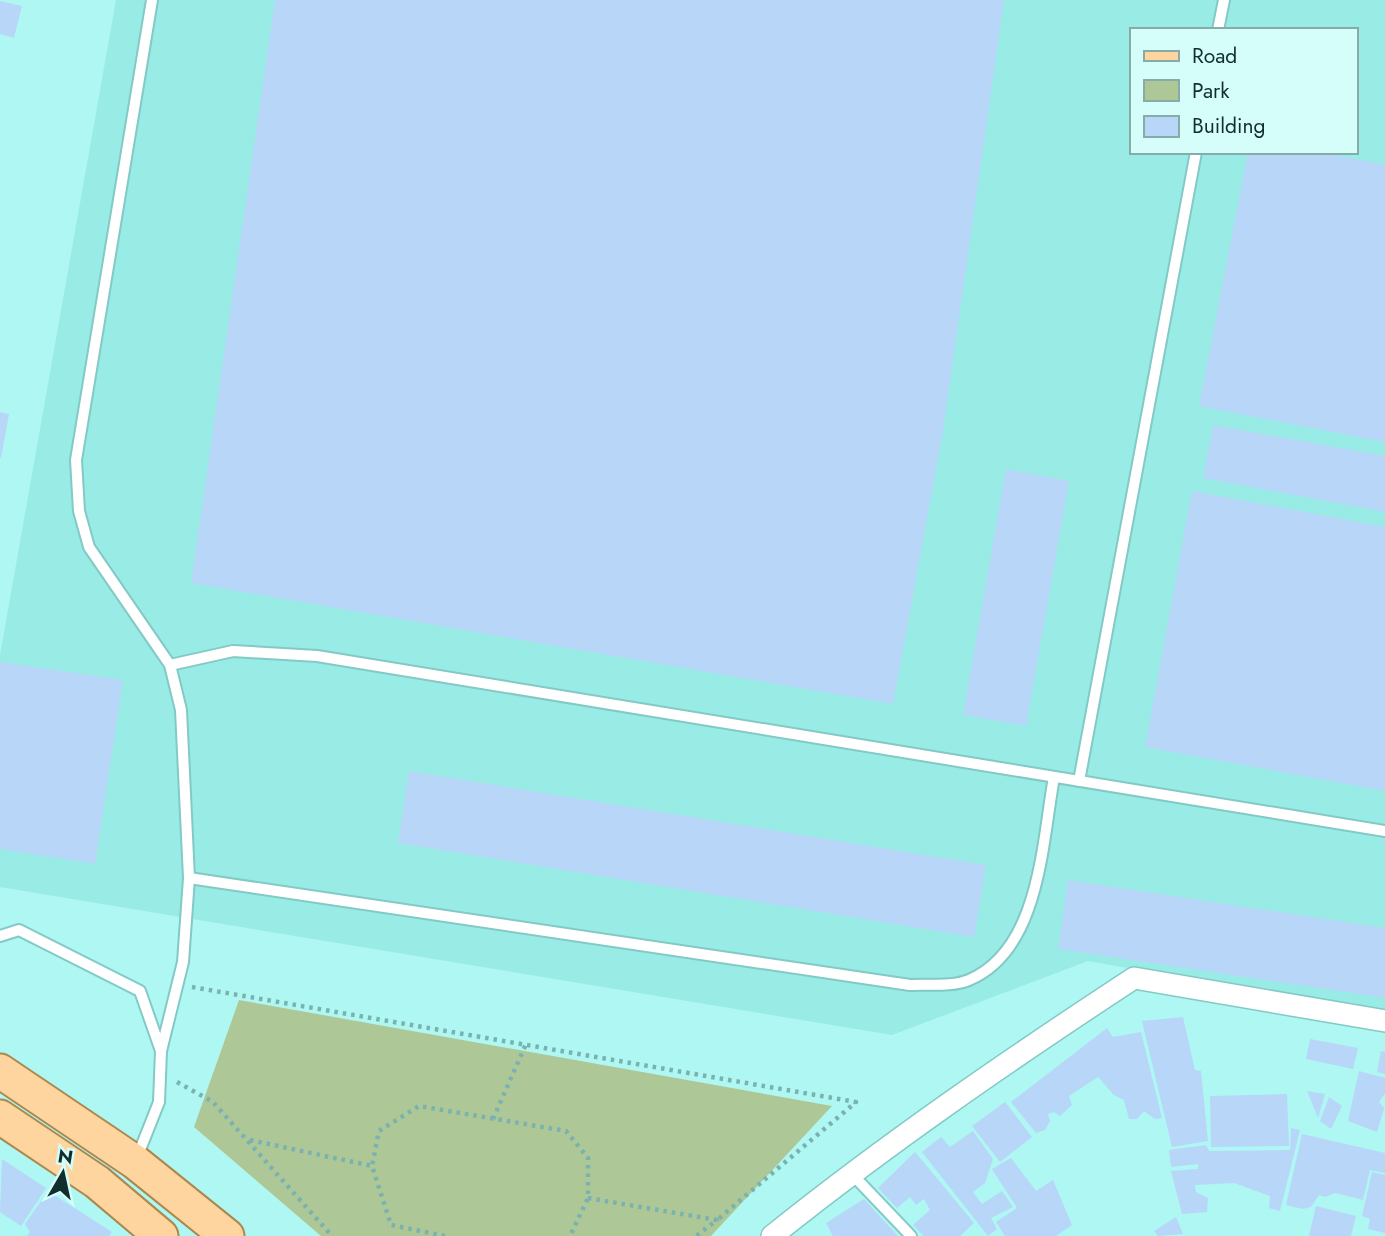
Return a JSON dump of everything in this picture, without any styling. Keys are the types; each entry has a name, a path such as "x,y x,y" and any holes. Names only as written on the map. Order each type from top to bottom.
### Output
{"main road":[{"path":"0,1071 135,1162 227,1236"},
{"path":"0,1117 97,1182 161,1236"}],"street":[{"path":"772,1236 850,1172 962,1091 1134,978 1385,1021"}],"lane":[{"path":"135,1162 159,1102 161,1051 183,962 189,878 181,710 170,665 89,547 79,511 76,460 152,0"},
{"path":"1218,28 1224,0"},
{"path":"1079,781 1196,154"},
{"path":"170,665 233,651 317,656 1385,831"},
{"path":"189,878 911,985 967,981 1002,960 1030,910 1054,777"},
{"path":"0,936 19,930 140,991 161,1051"},
{"path":"850,1172 911,1236"}],"path":[{"path":"177,984 856,1102 696,1236"},
{"path":"494,1119 526,1044"},
{"path":"160,1073 213,1102 332,1236"},
{"path":"445,1236 391,1226 372,1166 379,1131 418,1106 566,1131 588,1158 588,1198 570,1236"},
{"path":"249,1140 372,1166"},
{"path":"588,1198 717,1220"}],"shaded area":[{"path":"116,0 1385,0 1385,1013 1088,961 892,1035 0,887 0,655"}],"green space":[{"path":"239,1000 832,1106 711,1236 321,1236 194,1127"}],"building":[{"path":"275,0 1004,0 943,431 893,704 191,583"},
{"path":"0,1 22,6 14,38 0,34"},
{"path":"1248,154 1330,154 1385,165 1385,442 1199,406"},
{"path":"0,412 9,414 1,458 0,457"},
{"path":"1213,425 1385,456 1385,512 1203,478"},
{"path":"1006,469 1069,481 1026,726 963,715"},
{"path":"1192,491 1385,527 1385,791 1145,747"},
{"path":"0,662 123,680 95,864 0,849"},
{"path":"409,771 986,865 974,937 398,843"},
{"path":"1068,880 1385,928 1385,998 1058,949"},
{"path":"1183,1017 1195,1070 1201,1071 1208,1141 1172,1147 1142,1021"},
{"path":"1107,1028 1113,1037 1141,1032 1162,1118 1155,1119 1144,1111 1137,1119 1129,1119 1124,1100 1114,1095 1098,1077 1069,1096 1072,1105 1060,1116 1054,1112 1048,1114 1050,1121 1045,1130 1036,1133 1011,1102"},
{"path":"1310,1039 1358,1048 1353,1069 1306,1059"},
{"path":"1381,1051 1385,1052 1385,1074 1377,1072"},
{"path":"1359,1071 1385,1078 1385,1093 1379,1102 1384,1108 1377,1132 1348,1121"},
{"path":"1307,1091 1325,1094 1318,1118"},
{"path":"1287,1094 1289,1146 1211,1147 1210,1096"},
{"path":"1329,1097 1342,1106 1331,1129 1320,1121"},
{"path":"1005,1102 1032,1137 1000,1162 972,1126"},
{"path":"1291,1128 1300,1130 1280,1211 1269,1208 1270,1196 1234,1183 1195,1185 1196,1192 1208,1198 1207,1212 1182,1214 1171,1171 1198,1169 1198,1164 1171,1167 1169,1150 1206,1145 1209,1151 1290,1150"},
{"path":"973,1131 993,1159 985,1183 973,1192 982,1204 1002,1191 1013,1207 991,1218 997,1229 988,1236 922,1152 941,1137 950,1147"},
{"path":"1302,1134 1385,1153 1385,1173 1370,1170 1363,1200 1335,1193 1325,1197 1319,1195 1311,1207 1303,1209 1286,1205"},
{"path":"915,1152 974,1223 960,1236 924,1236 913,1225 930,1210 924,1199 916,1205 910,1197 897,1208 878,1188"},
{"path":"1011,1158 1036,1191 1053,1180 1072,1225 1056,1236 1005,1236 996,1222 1017,1208 992,1169"},
{"path":"2,1159 46,1188 21,1226 0,1212"},
{"path":"1372,1172 1385,1175 1385,1233 1368,1229 1370,1219 1362,1216"},
{"path":"48,1191 112,1232 109,1236 27,1236 30,1232 25,1224"},
{"path":"864,1199 898,1236 833,1236 826,1223"},
{"path":"1316,1206 1356,1216 1351,1236 1309,1236"},
{"path":"1176,1217 1183,1234 1158,1236 1154,1231"}]}
